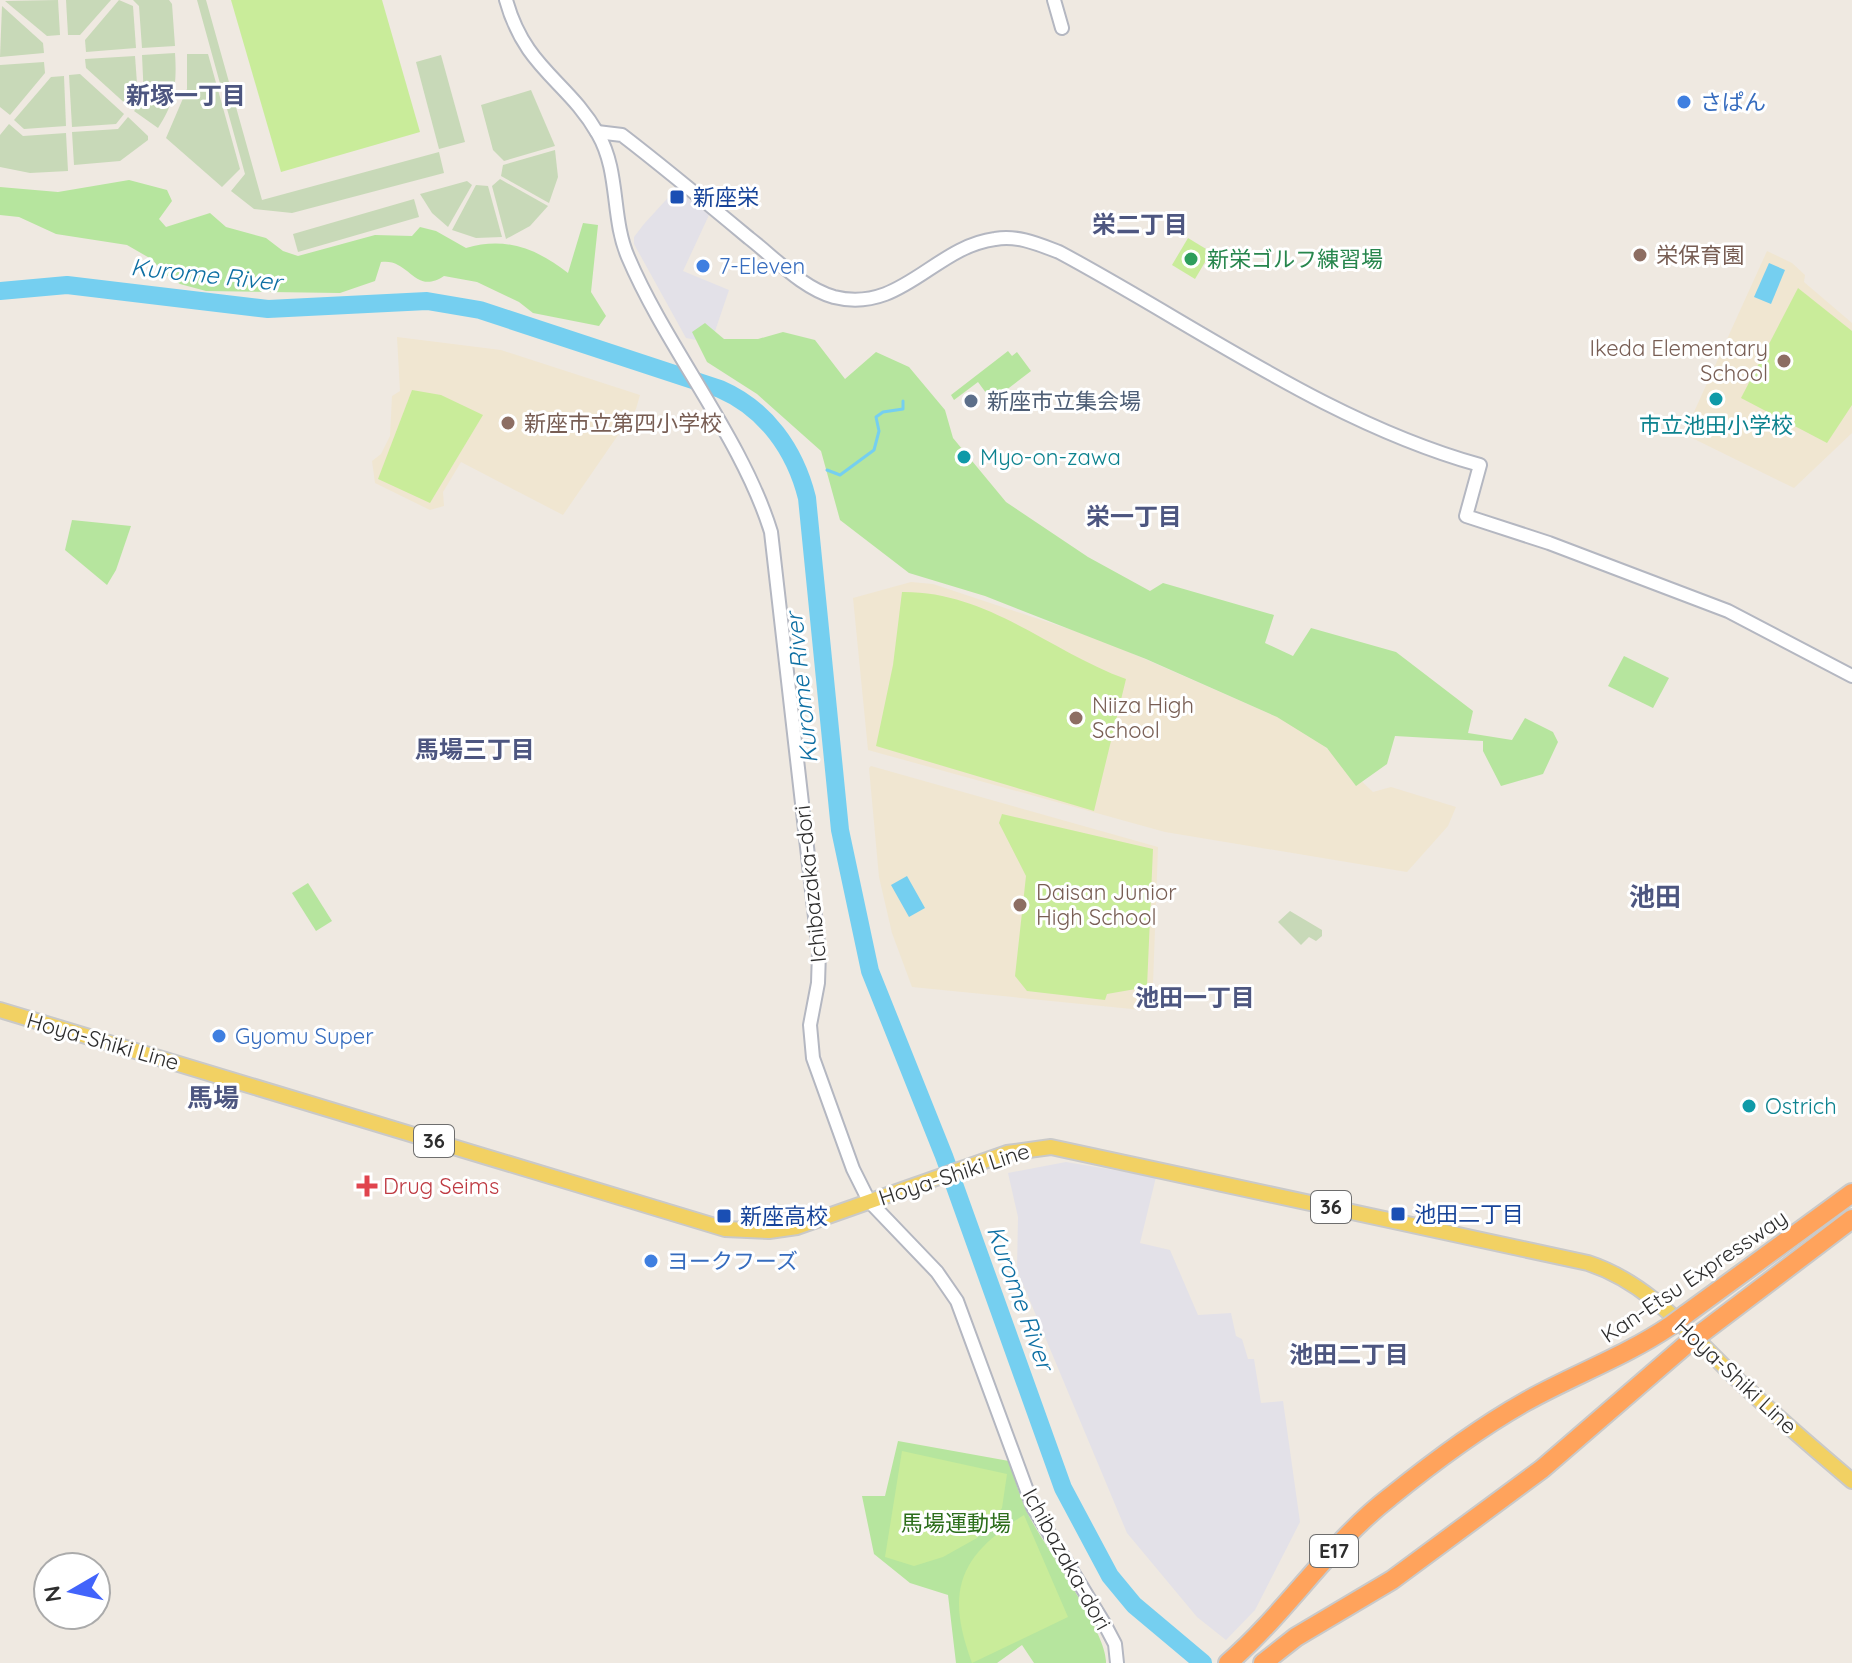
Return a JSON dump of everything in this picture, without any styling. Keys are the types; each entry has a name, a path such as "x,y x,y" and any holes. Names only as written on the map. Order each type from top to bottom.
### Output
{"highway":[{"name":"Kan-Etsu Expressway","path":"1235,1658 1388,1498 1505,1414 1635,1350 1852,1193"},
{"name":"Kan-Etsu Expressway","path":"1263,1663 1296,1637 1392,1580 1542,1469 1695,1338 1852,1219"}],"main road":[{"name":"Hoya-Shiki Line","path":"0,1010 710,1226 742,1231 784,1230 1021,1149 1060,1148 1609,1270 1631,1281 1657,1302 1746,1388 1852,1481"}],"street":[{"name":"Ichibazaka-dori","path":"506,0 531,56 597,132 611,166 618,223 627,257 763,506 771,532 819,952 818,983 810,1025 813,1058 853,1169 869,1201 937,1272 957,1301 1033,1507 1105,1625 1115,1644 1117,1663"},
{"path":"1054,0 1062,28"},
{"path":"597,132 622,135 789,271 831,296 854,300 881,297 898,291 968,247 995,239 1018,238 1059,252 1297,388 1419,446 1480,465 1466,516 1574,552 1728,611 1852,676"}],"shaded area":[{"path":"676,189 709,215 683,271 729,290 711,343 686,338 634,244 634,237"},
{"name":"Ikeda Elementary School","path":"1767,251 1792,263 1805,275 1804,282 1852,323 1852,433 1794,488 1684,434"},
{"name":"新座市立第四小学校","path":"397,337 501,350 640,395 636,409 563,515 461,462 443,492 444,506 430,510 375,483 372,461 381,454 390,436 392,396 400,391"},
{"name":"Niiza High School","path":"911,582 933,584 1099,639 1307,730 1373,792 1391,787 1456,807 1448,826 1407,872 1165,832 868,750 853,598"},
{"name":"Daisan Junior High School","path":"871,766 1158,847 1152,1011 912,987 892,933 879,877"},
{"path":"1066,1162 1156,1177 1140,1243 1170,1250 1198,1315 1231,1313 1236,1336 1242,1339 1248,1359 1254,1359 1261,1403 1283,1401 1300,1522 1255,1610 1226,1640 1197,1617 1127,1533 1017,1270 1018,1217 1008,1173"}],"green space":[{"path":"58,0 60,35 47,36 5,1"},
{"path":"66,0 111,0 80,35 68,35"},
{"path":"119,0 133,6 136,48 86,52 85,40"},
{"path":"133,0 169,0 172,4 175,46 142,48 139,6"},
{"path":"197,0 206,0 262,200 439,152 444,173 292,213 254,209 231,191 245,174"},
{"path":"231,0 382,0 420,132 281,172"},
{"path":"2,6 43,43 44,53 0,57"},
{"path":"175,53 174,92 158,128 134,111 144,99 142,55"},
{"path":"187,54 208,54 240,169 222,187 166,138 187,89"},
{"path":"441,55 465,142 439,149 416,62"},
{"path":"135,56 138,97 128,106 86,68 85,59"},
{"path":"44,62 45,73 10,115 0,107 0,65"},
{"path":"80,74 124,114 116,124 72,127 69,75"},
{"path":"64,76 66,126 24,129 14,120 51,77"},
{"path":"531,90 555,146 504,161 493,150 481,105"},
{"path":"128,117 148,136 148,140 120,161 74,165 72,132 118,129"},
{"path":"9,124 23,136 66,133 68,171 30,173 0,167 0,135"},
{"path":"555,150 558,177 549,203 501,176 503,165"},
{"path":"500,179 548,206 530,226 506,239 492,186"},
{"path":"129,180 167,190 172,201 159,219 166,227 210,213 226,227 266,238 283,251 298,256 375,235 412,236 420,227 436,231 466,248 494,243 533,251 568,273 583,223 598,225 591,292 606,316 599,326 533,313 519,302 477,282 444,276 426,282 391,262 381,262 375,281 340,293 206,291 180,284 162,272 153,260 127,245 56,234 19,217 0,215 0,187 58,192"},
{"path":"467,181 472,185 448,227 432,213 420,194"},
{"path":"476,185 488,186 502,237 476,238 452,230"},
{"path":"414,199 419,217 298,252 293,234"},
{"name":"新栄ゴルフ練習場","path":"1188,238 1211,252 1195,279 1172,265"},
{"path":"1798,288 1852,331 1852,405 1827,443 1741,398"},
{"path":"705,323 724,339 758,339 783,332 815,340 845,379 876,352 909,367 945,410 953,438 1006,502 1088,557 1150,591 1163,583 1274,615 1265,643 1293,656 1311,628 1396,652 1473,711 1468,733 1512,740 1525,718 1553,732 1558,742 1543,774 1501,786 1483,751 1483,741 1395,736 1387,764 1356,786 1327,748 1277,717 1146,659 985,596 909,573 840,520 821,451 757,394 707,362 692,332"},
{"path":"1008,351 1012,356 1017,352 1031,371 992,401 978,382 954,400 951,395"},
{"path":"412,390 441,395 483,415 430,503 378,479"},
{"path":"72,520 131,526 116,570 107,585 65,550"},
{"path":"902,592 933,594 962,601 1126,679 1094,811 876,746 893,665"},
{"path":"1624,656 1669,678 1653,708 1608,686"},
{"path":"1002,814 1153,849 1147,987 1107,994 1105,1000 1027,991 1015,976 1026,876 999,823"},
{"path":"308,883 332,921 316,931 292,893"},
{"path":"1290,911 1322,930 1322,936 1316,941 1309,937 1301,945 1278,922"},
{"name":"馬場運動場","path":"898,1441 1009,1461 1028,1514 1097,1632 1106,1663 1034,1663 1022,1645 997,1663 956,1663 948,1595 910,1583 874,1554 862,1496 885,1496"},
{"path":"902,1451 1007,1474 1002,1508 977,1538 943,1557 914,1566 885,1557"},
{"path":"1024,1515 1068,1617 972,1663 960,1615 959,1595 964,1577 985,1545"}],"water":[{"path":"1769,263 1785,270 1771,304 1754,297"},
{"path":"907,876 925,908 909,917 891,885"}],"waterway":[{"name":"Kurome River","path":"0,291 67,285 268,309 427,301 480,310 720,389 736,397 765,420 795,464 807,498 840,830 870,971 944,1156 1063,1488 1110,1576 1134,1605 1203,1663"},
{"path":"827,470 840,475 874,450 879,431 876,417 883,412 903,409 903,401"},
{"name":"Kurome River","path":"802,479 807,477"}],"place":[{"name":"さぱん","path":"1684,102"},
{"name":"新座栄","path":"677,197"},
{"name":"栄保育園","path":"1640,255"},
{"name":"新栄ゴルフ練習場","path":"1191,259"},
{"name":"7-Eleven","path":"703,266"},
{"name":"Ikeda Elementary School","path":"1784,361"},
{"name":"市立池田小学校","path":"1716,399"},
{"name":"新座市立集会場","path":"971,401"},
{"name":"新座市立第四小学校","path":"508,423"},
{"name":"Myo-on-zawa","path":"964,457"},
{"name":"Niiza High School","path":"1076,718"},
{"name":"Daisan Junior High School","path":"1020,905"},
{"name":"Gyomu Super","path":"219,1036"},
{"name":"Ostrich","path":"1749,1106"},
{"name":"Drug Seims","path":"367,1186"},
{"name":"池田二丁目","path":"1398,1214"},
{"name":"新座高校","path":"724,1216"},
{"name":"ヨークフーズ","path":"651,1261"}],"district":[{"name":"新塚一丁目","path":"186,96"},
{"name":"栄二丁目","path":"1140,225"},
{"name":"栄一丁目","path":"1134,517"},
{"name":"馬場三丁目","path":"475,750"},
{"name":"池田","path":"1655,897"},
{"name":"池田一丁目","path":"1195,998"},
{"name":"馬場","path":"213,1098"},
{"name":"池田二丁目","path":"1349,1355"}]}
